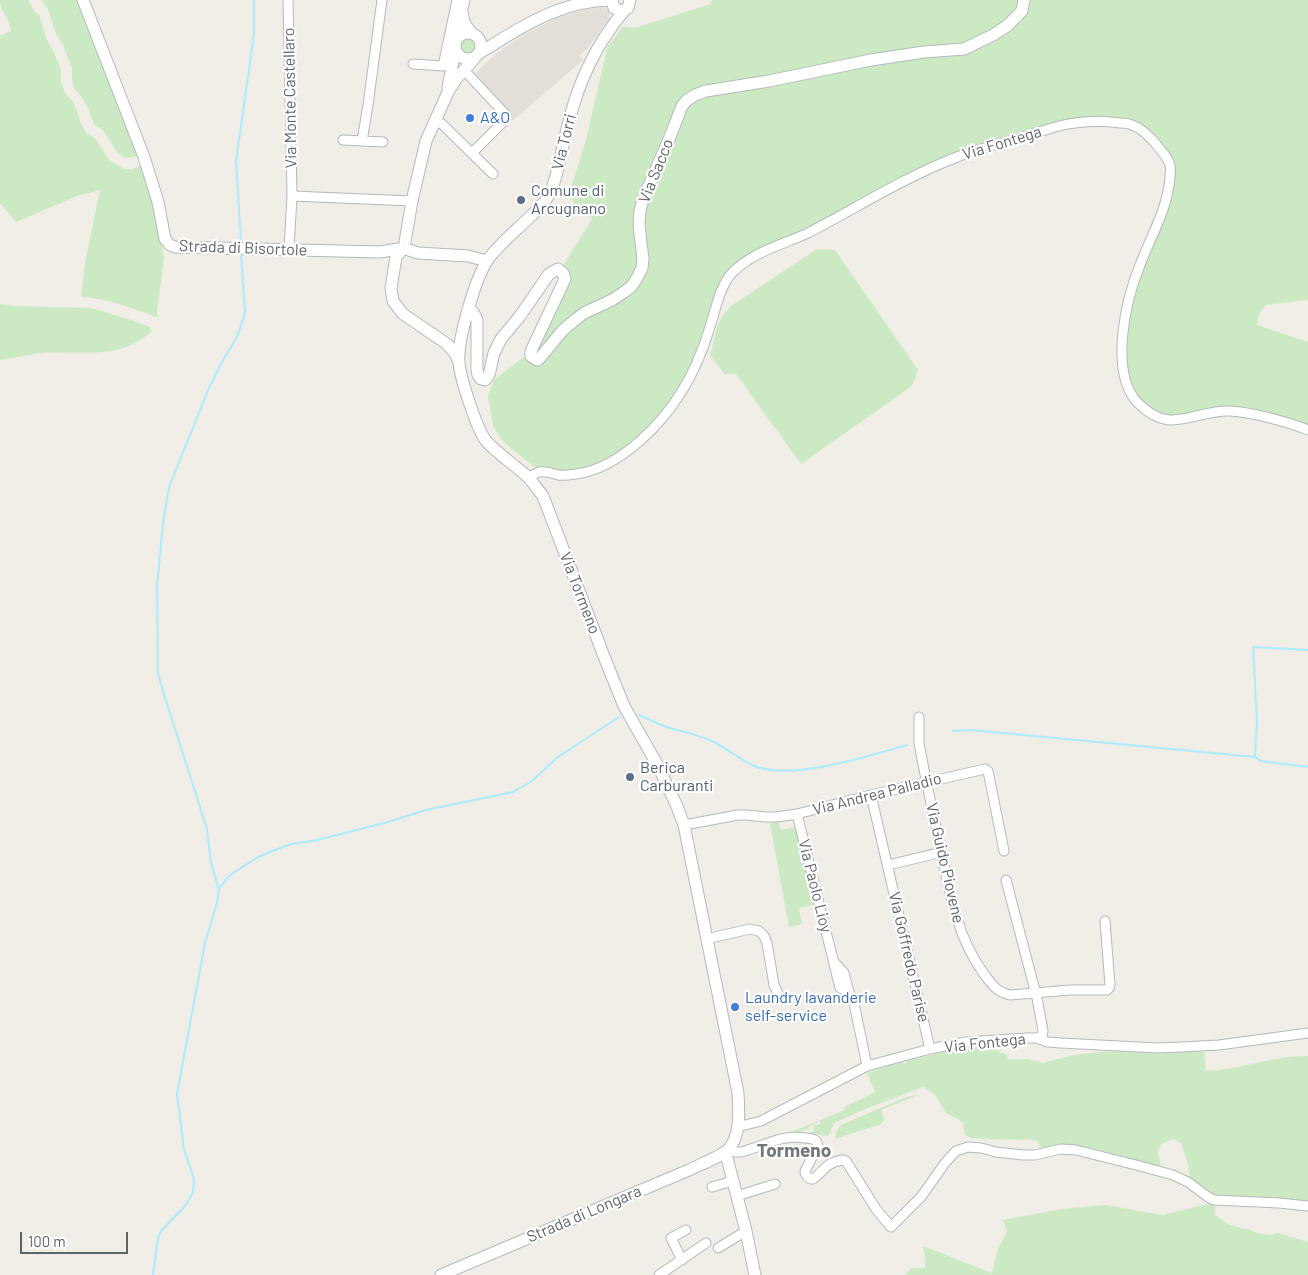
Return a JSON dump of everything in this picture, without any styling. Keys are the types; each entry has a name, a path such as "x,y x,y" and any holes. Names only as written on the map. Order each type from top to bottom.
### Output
{"main road":[{"name":"Strada di Bisortole","path":"83,0 154,186 167,242 175,247 380,252 403,248 418,253 468,256 487,261"},
{"path":"456,45 459,56 464,59 477,55 526,25 558,10 579,4 612,0 614,8 618,11 624,11"},
{"name":"Via Torri","path":"487,261 547,198 556,177 568,122 586,70 600,43 630,5 630,0"},
{"name":"Via Sacco","path":"468,309 471,310 477,320 476,369 481,379 485,380 489,375 494,353 501,339 520,316 549,274 558,269 564,273 565,279 532,351 531,356 539,360 563,330 592,309 622,294 631,287 637,278 642,268 643,259 639,225 643,199 682,106 687,100 694,95 706,91 871,60 924,52 964,49 1007,26 1022,11 1024,0"},
{"path":"448,92 456,45 464,34 488,39 502,39"},
{"path":"459,362 455,353 447,344 402,314 394,300 391,288 396,258 403,248 426,141 448,92 477,55 482,45 475,35"},
{"name":"Via Tormeno","path":"487,261 468,309 462,334 459,362 466,392 481,432 495,450 528,478 543,496 624,706 658,766 684,825 738,1093 739,1111 737,1127 734,1141 728,1150"},
{"path":"447,344 461,343"},
{"path":"728,1150 733,1181 755,1275"},
{"name":"Strada di Longara","path":"441,1275 689,1170 728,1150"}],"street":[{"name":"Via Monte Castellaro","path":"288,0 292,196 289,249"},
{"path":"362,141 382,0"},
{"path":"413,64 443,66 457,0"},
{"path":"456,45 465,0"},
{"path":"463,12 465,22 475,35"},
{"path":"464,70 506,114 504,121 472,153"},
{"name":"Via Fontega","path":"528,478 538,472 563,475 577,474 596,469 610,463 623,454 655,426 680,395 690,378 699,359 722,289 729,275 743,262 806,233 928,169 960,155 1079,121 1104,120 1133,125 1149,136 1163,152 1170,164 1169,188 1158,222 1130,290 1124,328 1123,368 1125,381 1134,398 1148,412 1159,418 1183,420 1229,411 1259,415 1308,430"},
{"path":"434,121 442,124 493,174"},
{"path":"343,140 383,142"},
{"path":"292,196 412,201"},
{"name":"Via Guido Piovene","path":"919,717 919,744 956,919 968,949 993,985 1010,995 1070,990 1107,990 1109,988 1105,921"},
{"name":"Via Andrea Palladio","path":"684,825 746,814 771,817 797,814 985,769 988,771 1004,851"},
{"name":"Via Goffredo Parise","path":"871,795 930,1049"},
{"name":"Via Paolo Lioy","path":"797,814 832,959 844,973 848,992 854,1003 867,1066"},
{"path":"888,866 942,852"},
{"path":"1006,880 1036,992 1043,1031 1042,1036 1036,1038"},
{"path":"706,939 750,929 759,931 767,943 774,985 779,995"},
{"name":"Via Fontega","path":"737,1127 762,1121 867,1066 930,1049 966,1042 1036,1038 1061,1044 1158,1048 1219,1045 1308,1033"},
{"path":"728,1150 741,1152 776,1139 800,1137 815,1139 818,1142 818,1146 805,1171 806,1176 811,1180 827,1165 840,1160 846,1161 876,1209 891,1227 921,1197 945,1162 956,1151 968,1147 1022,1155 1035,1155 1061,1149 1076,1150 1157,1170 1181,1178 1214,1200 1308,1206"},
{"path":"712,1187 733,1181"},
{"path":"737,1196 775,1184"},
{"path":"682,1260 671,1238 686,1230"},
{"path":"718,1248 746,1231"},
{"path":"659,1275 706,1243"}],"shaded area":[{"path":"603,7 608,10 609,18 587,49 579,55 583,60 511,122 476,73 498,52 527,33 560,17"}],"green space":[{"path":"0,0 28,0 39,15 46,38 61,70 61,82 65,93 73,102 80,122 87,134 95,138 109,160 124,169 132,169 145,163 164,258 157,313 159,318 111,302 81,297 85,263 100,190 77,196 16,222 0,203 0,36 11,31 7,17 1,8"},
{"path":"41,0 82,0 142,153 130,158 122,156 117,152 102,129 95,126 87,106 74,88 72,68 63,45 56,34 48,9"},
{"path":"712,0 1308,0 1308,300 1266,305 1259,314 1257,325 1308,342 1308,430 1229,411 1170,420 1134,398 1123,368 1131,290 1158,221 1170,164 1133,125 1079,121 960,155 765,251 729,275 680,395 623,454 577,474 547,472 533,466 501,439 493,426 488,396 494,380 525,356 531,356 565,279 560,271 592,219 577,207 570,198 571,188 586,140 607,48 623,26 634,28 711,4"},
{"path":"468,37 474,40 477,46 474,52 468,55 462,52 459,46 462,40"},
{"path":"817,249 835,250 918,370 912,386 801,464 736,374 724,374 710,355 719,323 731,306"},
{"path":"0,304 11,306 91,308 150,327 151,332 126,347 113,351 43,353 0,360"},
{"path":"778,821 781,830 800,826 817,904 799,908 802,924 789,927 770,824"},
{"path":"997,1045 996,1050 1007,1055 1008,1059 1028,1059 1043,1063 1073,1055 1100,1052 1175,1052 1190,1050 1204,1052 1206,1071 1295,1056 1308,1056 1308,1202 1213,1196 1190,1180 1188,1164 1181,1143 1173,1139 1161,1144 1158,1152 1161,1166 1101,1150 1077,1146 1065,1145 1042,1149 1037,1141 1031,1139 971,1138 965,1135 963,1123 946,1113 935,1095 923,1087 834,1123 827,1136 810,1134 810,1132 814,1131 813,1126 820,1124 820,1121 808,1127 809,1129 798,1132 799,1135 790,1135 789,1133 845,1110 844,1107 875,1092 867,1073 903,1061 904,1064 907,1063 906,1061 947,1051"},
{"path":"920,1094 881,1110 884,1119 881,1124 835,1139 836,1131 841,1125 906,1097"},
{"path":"1215,1202 1215,1215 1228,1224 1257,1233 1270,1235 1278,1233 1308,1242 1308,1275 904,1275 912,1268 925,1268 923,1246 992,1273 998,1249 1007,1231 1003,1220 1061,1209 1106,1205 1163,1215"}],"waterway":[{"path":"241,244 236,161 254,34 254,0"},
{"path":"153,1275 158,1238 161,1231 186,1205 193,1192 194,1179 184,1149 177,1094 205,943 219,890 211,863 207,829 158,672 157,587 163,523 169,487 209,388 237,337 245,312 241,253"},
{"path":"953,731 971,730 1255,757 1257,721 1253,647 1308,650"},
{"path":"639,715 667,727 709,740 749,764 770,770 809,769 907,745"},
{"path":"219,889 233,873 258,857 292,844 317,840 388,822 426,810 513,792 532,781 558,757 619,717"},
{"path":"1255,757 1261,761 1308,767"}],"place":[{"name":"A&O","path":"470,118"},
{"name":"Comune di Arcugnano","path":"521,200"},
{"name":"Berica Carburanti","path":"630,777"},
{"name":"Laundry lavanderie self-service","path":"735,1007"}],"district":[{"name":"Tormeno","path":"794,1151"}]}
